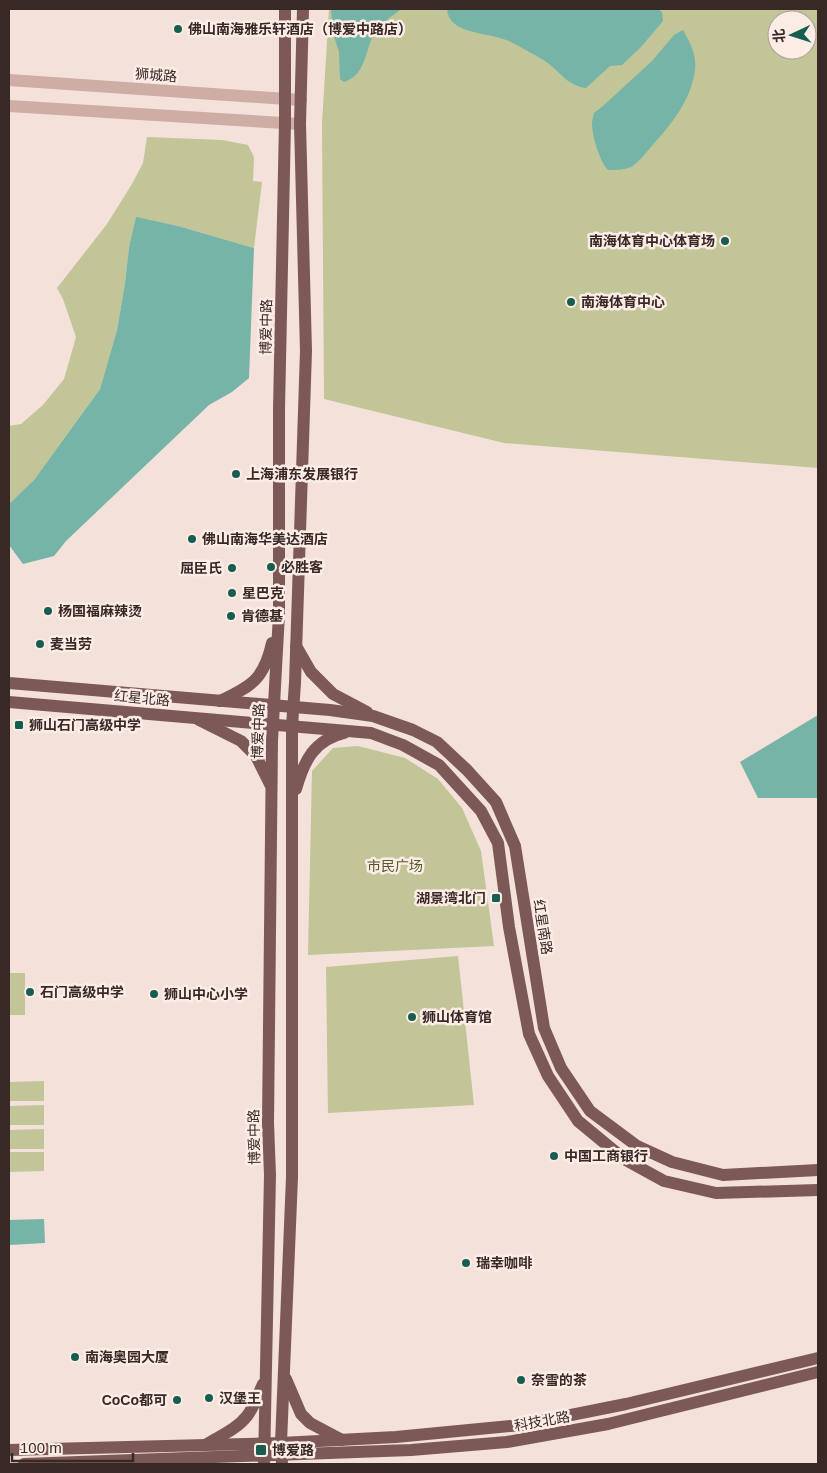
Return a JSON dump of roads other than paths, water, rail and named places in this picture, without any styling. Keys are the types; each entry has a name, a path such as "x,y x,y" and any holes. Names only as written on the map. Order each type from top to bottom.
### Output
{"main road":[{"name":"博爱中路","path":"264,1454 270,1175 268,1123 273,724 279,614 279,409 285,123 285,9"},
{"path":"303,9 300,124 306,351 292,726 292,1177 282,1454 342,1440 521,1425 626,1404 818,1358"},
{"path":"220,701 245,689 260,674 269,658 279,614"},
{"path":"296,646 311,672 332,694 373,716"},
{"name":"红星北路","path":"9,683 220,701"},
{"name":"红星南路","path":"220,701 373,716 413,730 437,742 467,770 496,802 515,846 544,1028 561,1068 590,1110 637,1146 672,1162 723,1176 818,1170"},
{"name":"红星北路","path":"9,702 273,724"},
{"path":"192,717 241,741 256,756 272,787"},
{"path":"273,724 371,733 403,745 439,765 481,811 498,843 509,927 529,1034 548,1076 578,1121 624,1159 664,1180 716,1193 818,1190"},
{"path":"292,801 302,770 312,750 332,736 350,731"},
{"name":"科技北路","path":"264,1454 448,1448 550,1436 608,1424 818,1372"},
{"path":"284,1375 301,1414 310,1423 342,1440"},
{"path":"206,1445 239,1424 246,1417 254,1405 266,1377"},
{"path":"9,1450 206,1445 264,1454"},
{"path":"315,1464 335,1452"},
{"path":"24,1464 264,1454"},
{"path":"220,1457 232,1464"}],"street":[{"name":"狮城路","path":"9,80 301,100"},
{"path":"9,106 300,124"}],"water":[{"path":"331,9 401,9 376,30 361,68 351,79 344,82 340,79 339,52 333,33"},
{"path":"447,9 658,9 662,12 663,21 641,47 622,65 610,66 586,88 574,84 545,61 511,42 462,28 449,18"},
{"path":"683,30 695,60 693,81 684,103 665,131 636,163 625,169 608,170 599,155 595,142 592,129 594,113 652,61 674,35"},
{"path":"136,217 178,226 254,248 249,378 232,392 209,405 66,541 54,556 23,564 9,545 9,504 34,480 100,389 117,330 129,247"},
{"path":"818,715 818,798 758,798 740,762"},
{"path":"44,1219 45,1243 9,1245 9,1220"}],"place":[{"name":"佛山南海雅乐轩酒店（博爱中路店）","path":"178,29"},
{"name":"南海体育中心体育场","path":"725,241"},
{"name":"南海体育中心","path":"571,302"},
{"name":"上海浦东发展银行","path":"236,474"},
{"name":"佛山南海华美达酒店","path":"192,539"},
{"name":"必胜客","path":"271,567"},
{"name":"屈臣氏","path":"232,568"},
{"name":"星巴克","path":"232,593"},
{"name":"杨国福麻辣烫","path":"48,611"},
{"name":"肯德基","path":"231,616"},
{"name":"麦当劳","path":"40,644"},
{"name":"狮山石门高级中学","path":"19,725"},
{"name":"湖景湾北门","path":"496,898"},
{"name":"石门高级中学","path":"30,992"},
{"name":"狮山中心小学","path":"154,994"},
{"name":"狮山体育馆","path":"412,1017"},
{"name":"中国工商银行","path":"554,1156"},
{"name":"瑞幸咖啡","path":"466,1263"},
{"name":"南海奥园大厦","path":"75,1357"},
{"name":"奈雪的茶","path":"521,1380"},
{"name":"汉堡王","path":"209,1398"},
{"name":"CoCo都可","path":"177,1400"},
{"name":"博爱路","path":"261,1450"}],"park label":[{"name":"市民广场","path":"395,866"}]}
